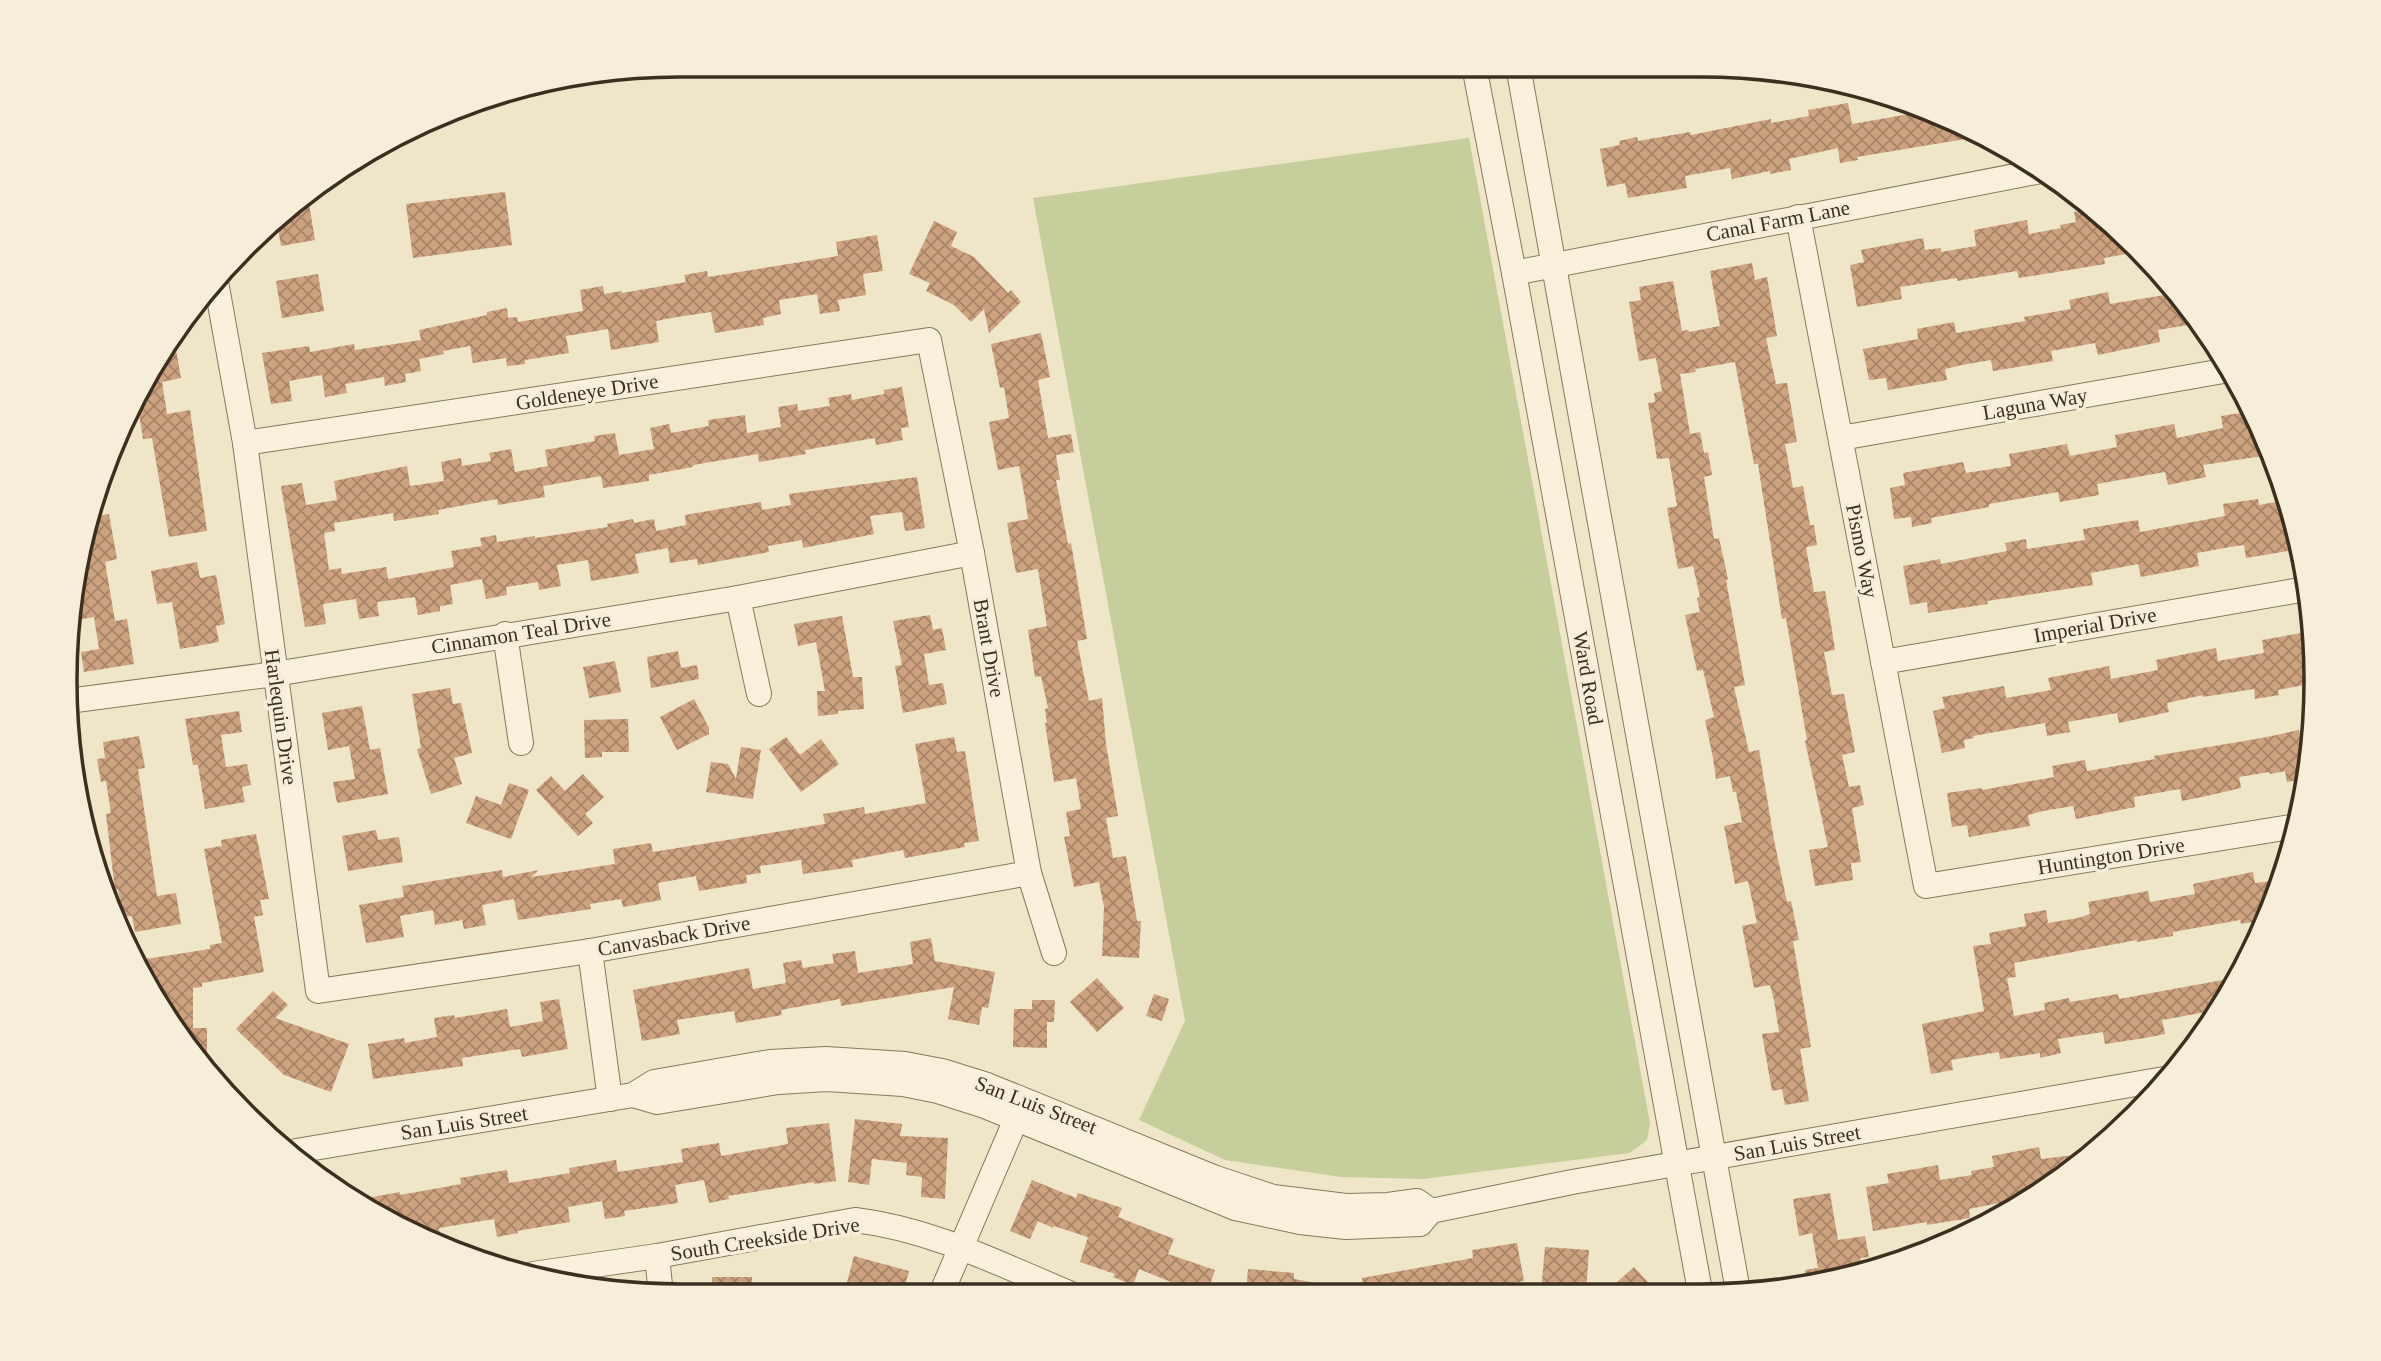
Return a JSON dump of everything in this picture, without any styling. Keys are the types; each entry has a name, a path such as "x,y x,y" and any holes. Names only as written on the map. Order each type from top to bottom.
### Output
{"street":[{"name":"Ward Road","path":"1476,77 1699,1284"},
{"name":"Ward Road","path":"1520,77 1737,1283"},
{"name":"Canal Farm Lane","path":"1514,273 2027,174"},
{"name":"Pismo Way","path":"1798,217 1926,886"},
{"name":"Harlequin Drive","path":"218,294 245,443 318,991"},
{"name":"Goldeneye Drive","path":"245,443 929,340"},
{"name":"Brant Drive","path":"929,340 972,553 1029,873 1054,953"},
{"name":"Laguna Way","path":"1841,438 2219,372"},
{"name":"Cinnamon Teal Drive","path":"77,700 275,674 505,634 738,598 972,553"},
{"name":"Imperial Drive","path":"1883,662 2297,591"},
{"path":"738,598 759,694"},
{"path":"505,634 521,743"},
{"name":"Huntington Drive","path":"1926,886 2285,828"},
{"name":"Canvasback Drive","path":"318,991 590,951 1029,873"},
{"path":"590,951 621,1097"},
{"name":"San Luis Street","path":"302,1150 621,1097 654,1082 770,1062 871,1060 942,1071 1021,1109 1273,1196 1346,1206 1417,1201 1431,1211 1677,1163 2151,1081"},
{"path":"946,1284 1021,1109"},
{"name":"South Creekside Drive","path":"557,1271 657,1256 855,1220 923,1233 1048,1284"},
{"path":"657,1256 660,1283"}],"green space":[{"path":"1469,138 1650,1123 1647,1140 1630,1153 1423,1179 1341,1177 1225,1160 1139,1120 1185,1021 1033,198"}],"building":[{"path":"1848,103 1852,124 1908,114 1965,139 1857,157 1858,160 1840,163 1838,148 1789,159 1791,170 1770,174 1770,171 1732,179 1730,168 1685,176 1687,188 1628,198 1625,183 1607,187 1600,149 1620,145 1619,141 1637,137 1638,141 1690,132 1691,135 1771,119 1771,123 1809,116 1808,110"},
{"path":"505,192 512,245 413,258 406,204"},
{"path":"309,205 315,240 281,246 279,231"},
{"path":"2079,211 2127,254 2104,258 2105,264 2019,278 2017,271 1900,287 1902,299 1857,307 1850,265 1864,262 1861,250 1923,238 1925,250 1941,248 1941,252 1976,246 1974,230 2027,220 2029,234 2061,228 2060,225 2076,222 2074,212"},
{"path":"934,221 957,232 951,246 974,257 1008,293 1011,290 1021,302 989,333 984,309 971,322 954,305 926,291 930,283 909,274"},
{"path":"877,235 883,271 863,274 866,295 838,300 840,311 820,314 817,294 779,300 781,314 763,318 764,325 715,333 711,312 677,317 656,321 659,342 611,350 608,329 566,336 569,353 525,360 525,364 507,366 506,358 473,363 470,346 419,359 421,371 405,374 406,382 385,386 384,377 345,384 347,393 325,397 322,375 289,381 292,401 271,404 262,353 309,346 310,352 354,344 355,350 421,340 419,330 507,308 508,318 517,317 518,322 583,311 580,290 603,286 604,294 622,293 686,282 684,275 707,271 708,277 838,256 836,242"},
{"path":"1752,263 1755,280 1767,277 1777,336 1766,338 1776,384 1787,383 1797,442 1785,444 1793,488 1803,486 1810,525 1814,525 1817,545 1806,547 1814,592 1825,591 1835,650 1824,652 1832,695 1844,694 1855,752 1842,755 1849,787 1860,785 1864,805 1852,808 1861,862 1851,863 1853,880 1815,886 1809,850 1828,847 1805,741 1807,740 1786,618 1782,619 1758,464 1754,464 1735,362 1680,374 1690,434 1700,432 1704,453 1708,452 1712,475 1704,477 1714,539 1719,538 1728,579 1726,580 1745,685 1734,687 1749,752 1759,750 1787,902 1791,901 1799,940 1793,941 1811,1047 1800,1049 1809,1101 1785,1105 1782,1089 1772,1091 1762,1034 1779,1032 1774,1000 1770,985 1754,988 1742,926 1757,923 1748,881 1735,884 1724,826 1742,822 1736,792 1733,792 1730,776 1716,779 1705,720 1714,717 1703,670 1697,671 1685,615 1700,612 1697,598 1700,597 1693,566 1678,569 1667,508 1677,506 1669,458 1657,459 1648,403 1655,402 1654,393 1662,391 1656,358 1639,361 1629,302 1641,300 1639,287 1673,281 1682,331 1720,326 1710,271"},
{"path":"318,274 324,311 282,318 276,281"},
{"path":"2108,292 2110,304 2164,295 2188,325 2158,330 2160,342 2098,355 2095,343 2051,351 2053,361 1993,371 1991,360 1962,365 1945,369 1947,380 1888,390 1886,378 1869,380 1863,349 1918,339 1917,329 1954,322 1956,333 2025,321 2024,317 2071,309 2069,300"},
{"path":"1041,333 1050,377 1038,380 1048,438 1071,434 1074,452 1056,455 1060,480 1056,480 1068,544 1071,543 1087,639 1077,641 1089,701 1102,698 1106,744 1118,816 1106,818 1113,858 1126,856 1137,921 1141,921 1139,958 1102,956 1104,907 1099,882 1074,887 1064,837 1070,836 1066,812 1081,809 1076,778 1054,782 1045,723 1045,709 1048,708 1041,676 1035,677 1028,630 1047,626 1038,569 1016,573 1007,523 1028,519 1025,498 1019,466 998,470 989,422 1009,418 1004,387 1000,388 991,344"},
{"path":"176,350 181,378 162,382 167,414 190,410 207,531 169,537 152,438 143,439 139,414"},
{"path":"902,387 909,427 901,428 903,440 876,445 875,438 805,450 806,454 759,462 758,454 693,465 649,475 649,481 603,488 601,476 543,486 545,497 498,505 497,499 438,510 439,514 394,521 393,513 334,523 335,531 324,533 329,570 341,568 342,574 386,567 388,579 454,567 451,551 482,546 480,538 496,535 497,542 535,538 608,527 607,524 633,519 634,523 654,519 656,531 686,525 685,515 761,502 762,510 791,505 789,494 917,477 925,528 905,531 902,512 870,516 874,534 803,548 802,540 768,546 769,552 698,565 697,559 670,563 668,548 635,554 639,573 591,581 588,560 557,565 561,586 539,590 538,582 506,587 507,595 486,599 482,579 450,585 453,604 440,606 440,611 418,615 415,597 377,602 379,616 359,619 356,599 323,604 326,624 305,627 281,486 302,483 306,505 337,500 334,481 407,466 410,486 444,481 441,462 461,458 462,466 491,461 489,453 511,449 515,472 548,466 545,450 595,441 594,436 615,433 619,455 654,449 650,428 669,424 671,433 709,426 708,420 745,415 747,433 781,427 778,407 797,404 798,411 830,406 828,398 851,394 852,400 884,394 884,390"},
{"path":"2241,413 2260,456 2203,465 2206,477 2168,485 2165,472 2097,484 2099,495 2060,502 2058,492 1989,504 1989,507 1931,518 1932,523 1912,527 1911,517 1894,519 1890,488 1905,485 1903,473 1963,462 1966,473 2011,466 2009,454 2067,444 2070,456 2117,447 2115,435 2174,424 2177,438 2223,428 2221,416"},
{"path":"2258,499 2259,505 2276,502 2289,551 2246,558 2244,545 2230,547 2197,553 2199,566 2141,577 2138,564 2091,573 2093,585 1987,601 1988,604 1928,613 1927,602 1910,605 1903,566 1940,559 1941,564 2007,551 2005,543 2026,539 2027,549 2085,540 2083,529 2138,520 2140,532 2225,516 2223,504"},
{"path":"109,514 117,559 105,562 115,621 127,619 134,664 84,672 81,652 99,649 94,617 80,619 89,563 101,516"},
{"path":"197,562 200,578 216,575 225,624 216,626 219,642 180,649 172,602 157,604 151,571"},
{"path":"930,615 933,630 942,628 946,650 924,654 929,685 943,683 947,704 903,713 895,666 902,665 893,621"},
{"path":"842,616 853,677 862,677 864,709 818,716 817,691 825,691 816,642 798,646 794,624"},
{"path":"2302,633 2304,685 2278,690 2279,695 2255,699 2254,689 2203,695 2167,703 2169,712 2119,723 2117,713 2068,722 2070,732 2047,736 2045,723 1973,736 1974,738 1964,740 1965,748 1942,753 1933,711 1945,708 1942,697 2004,686 2006,698 2051,690 2048,678 2109,666 2111,679 2158,670 2156,660 2216,648 2218,661 2264,653 2262,640"},
{"path":"678,651 681,668 697,665 699,679 651,688 647,657"},
{"path":"615,661 621,692 589,698 583,667"},
{"path":"450,688 453,704 461,703 472,753 454,758 462,784 431,794 417,749 421,748 412,694"},
{"path":"694,699 709,728 709,734 677,750 660,717"},
{"path":"362,706 370,750 380,748 388,794 337,803 333,782 355,779 349,746 328,750 322,713"},
{"path":"239,711 242,732 221,735 226,767 247,764 251,785 242,787 245,802 205,809 198,765 193,765 185,719"},
{"path":"628,719 629,752 602,752 602,757 585,758 584,720"},
{"path":"2299,730 2301,741 2295,780 2287,782 2285,771 2239,777 2241,788 2182,801 2180,789 2134,797 2135,807 2076,819 2073,806 2043,811 2028,815 2030,826 1969,837 1967,825 1952,827 1947,793 1982,790 2054,777 2052,766 2085,760 2087,771 2155,759 2154,756"},
{"path":"139,736 145,768 138,769 157,896 176,893 181,924 135,932 132,916 126,917 123,911 118,889 115,890 106,814 111,813 106,781 101,782 97,759 105,758 103,742"},
{"path":"786,737 800,755 821,739 839,764 801,792 769,749"},
{"path":"954,737 957,752 965,751 979,841 964,843 965,847 905,858 903,850 852,860 853,867 803,874 801,860 760,866 761,873 746,875 747,883 699,891 696,876 658,883 661,900 623,907 621,899 590,904 591,909 518,920 514,899 482,905 486,925 464,929 462,920 435,925 433,910 400,916 404,937 366,943 359,905 404,897 402,886 502,870 503,877 539,870 531,877 615,864 613,849 651,843 653,852 825,824 823,814 864,807 865,814 926,803 915,744"},
{"path":"741,747 761,750 753,799 706,792 711,762 728,764 736,779"},
{"path":"583,774 604,797 585,814 593,823 578,836 536,790 551,776 565,791"},
{"path":"509,783 529,790 511,839 466,823 476,796 501,805"},
{"path":"376,830 378,840 399,837 403,862 348,871 342,836"},
{"path":"256,834 269,899 260,900 263,915 254,917 264,972 202,983 202,987 193,988 193,1028 207,1028 207,1054 179,1016 146,959 210,949 210,945 222,943 204,849 222,846 221,840"},
{"path":"2253,872 2255,883 2269,881 2253,922 2241,924 2240,920 2173,932 2173,936 2014,963 2016,977 2007,978 2014,1016 2045,1010 2044,1003 2069,998 2070,1002 2118,994 2119,999 2224,980 2204,1012 2162,1020 2165,1034 2105,1044 2103,1032 2058,1039 2061,1053 2040,1058 2040,1053 2000,1059 1999,1052 1951,1060 1953,1070 1931,1074 1922,1024 1984,1011 1973,946 1991,944 1989,933 2026,926 2024,914 2046,910 2048,923 2078,918 2090,914 2088,902 2148,891 2150,902 2195,894 2193,884"},
{"path":"931,938 935,961 995,972 988,1008 982,1007 979,1025 948,1019 954,987 841,1006 840,999 781,1010 782,1015 736,1023 734,1011 677,1020 680,1034 642,1041 633,990 749,968 753,989 786,983 783,963 801,960 803,968 834,963 832,954 855,951 858,973 913,964 910,942"},
{"path":"1097,978 1124,1008 1097,1032 1070,1002"},
{"path":"273,991 288,1005 275,1018 349,1044 331,1092 284,1075 236,1029"},
{"path":"1154,994 1169,999 1162,1021 1146,1016"},
{"path":"559,999 568,1049 522,1057 520,1049 462,1058 463,1066 373,1079 368,1044 404,1038 405,1043 437,1037 434,1018 454,1015 455,1018 507,1009 510,1027 543,1021 540,1002"},
{"path":"1032,1000 1055,1000 1054,1022 1047,1022 1047,1048 1013,1047 1014,1009 1032,1009"},
{"path":"855,1119 902,1124 900,1136 948,1138 945,1199 921,1197 922,1177 906,1175 907,1163 872,1159 869,1185 848,1182"},
{"path":"829,1123 836,1181 728,1196 729,1199 709,1203 704,1180 675,1185 678,1203 624,1211 625,1216 605,1219 602,1201 568,1207 570,1222 497,1237 494,1219 439,1228 440,1234 370,1197 461,1184 460,1178 507,1170 509,1183 570,1173 569,1168 616,1160 618,1172 683,1162 681,1149 719,1143 721,1156 788,1144 786,1128"},
{"path":"2039,1147 2041,1159 2073,1155 1999,1205 1969,1209 1970,1218 1873,1231 1866,1187 1889,1183 1887,1174 1938,1165 1940,1180 1972,1175 1971,1171 1994,1167 1992,1156"},
{"path":"1032,1180 1076,1198 1078,1193 1122,1208 1118,1217 1174,1239 1168,1254 1215,1270 1210,1284 1170,1284 1171,1282 1139,1269 1133,1284 1130,1284 1113,1277 1115,1274 1080,1262 1088,1237 1038,1221 1030,1239 1010,1231"},
{"path":"1830,1193 1838,1240 1865,1236 1869,1257 1860,1258 1861,1262 1857,1263 1806,1274 1805,1270 1818,1268 1812,1233 1799,1236 1793,1199"},
{"path":"1517,1243 1524,1281 1505,1284 1363,1284 1362,1278 1473,1258 1472,1250"},
{"path":"1545,1247 1589,1250 1587,1284 1542,1284"},
{"path":"854,1256 909,1271 905,1284 847,1284"},
{"path":"1634,1267 1650,1284 1615,1284"},
{"path":"1248,1269 1294,1273 1294,1279 1322,1284 1247,1284"},
{"path":"712,1277 752,1277 752,1284 712,1284"}]}
